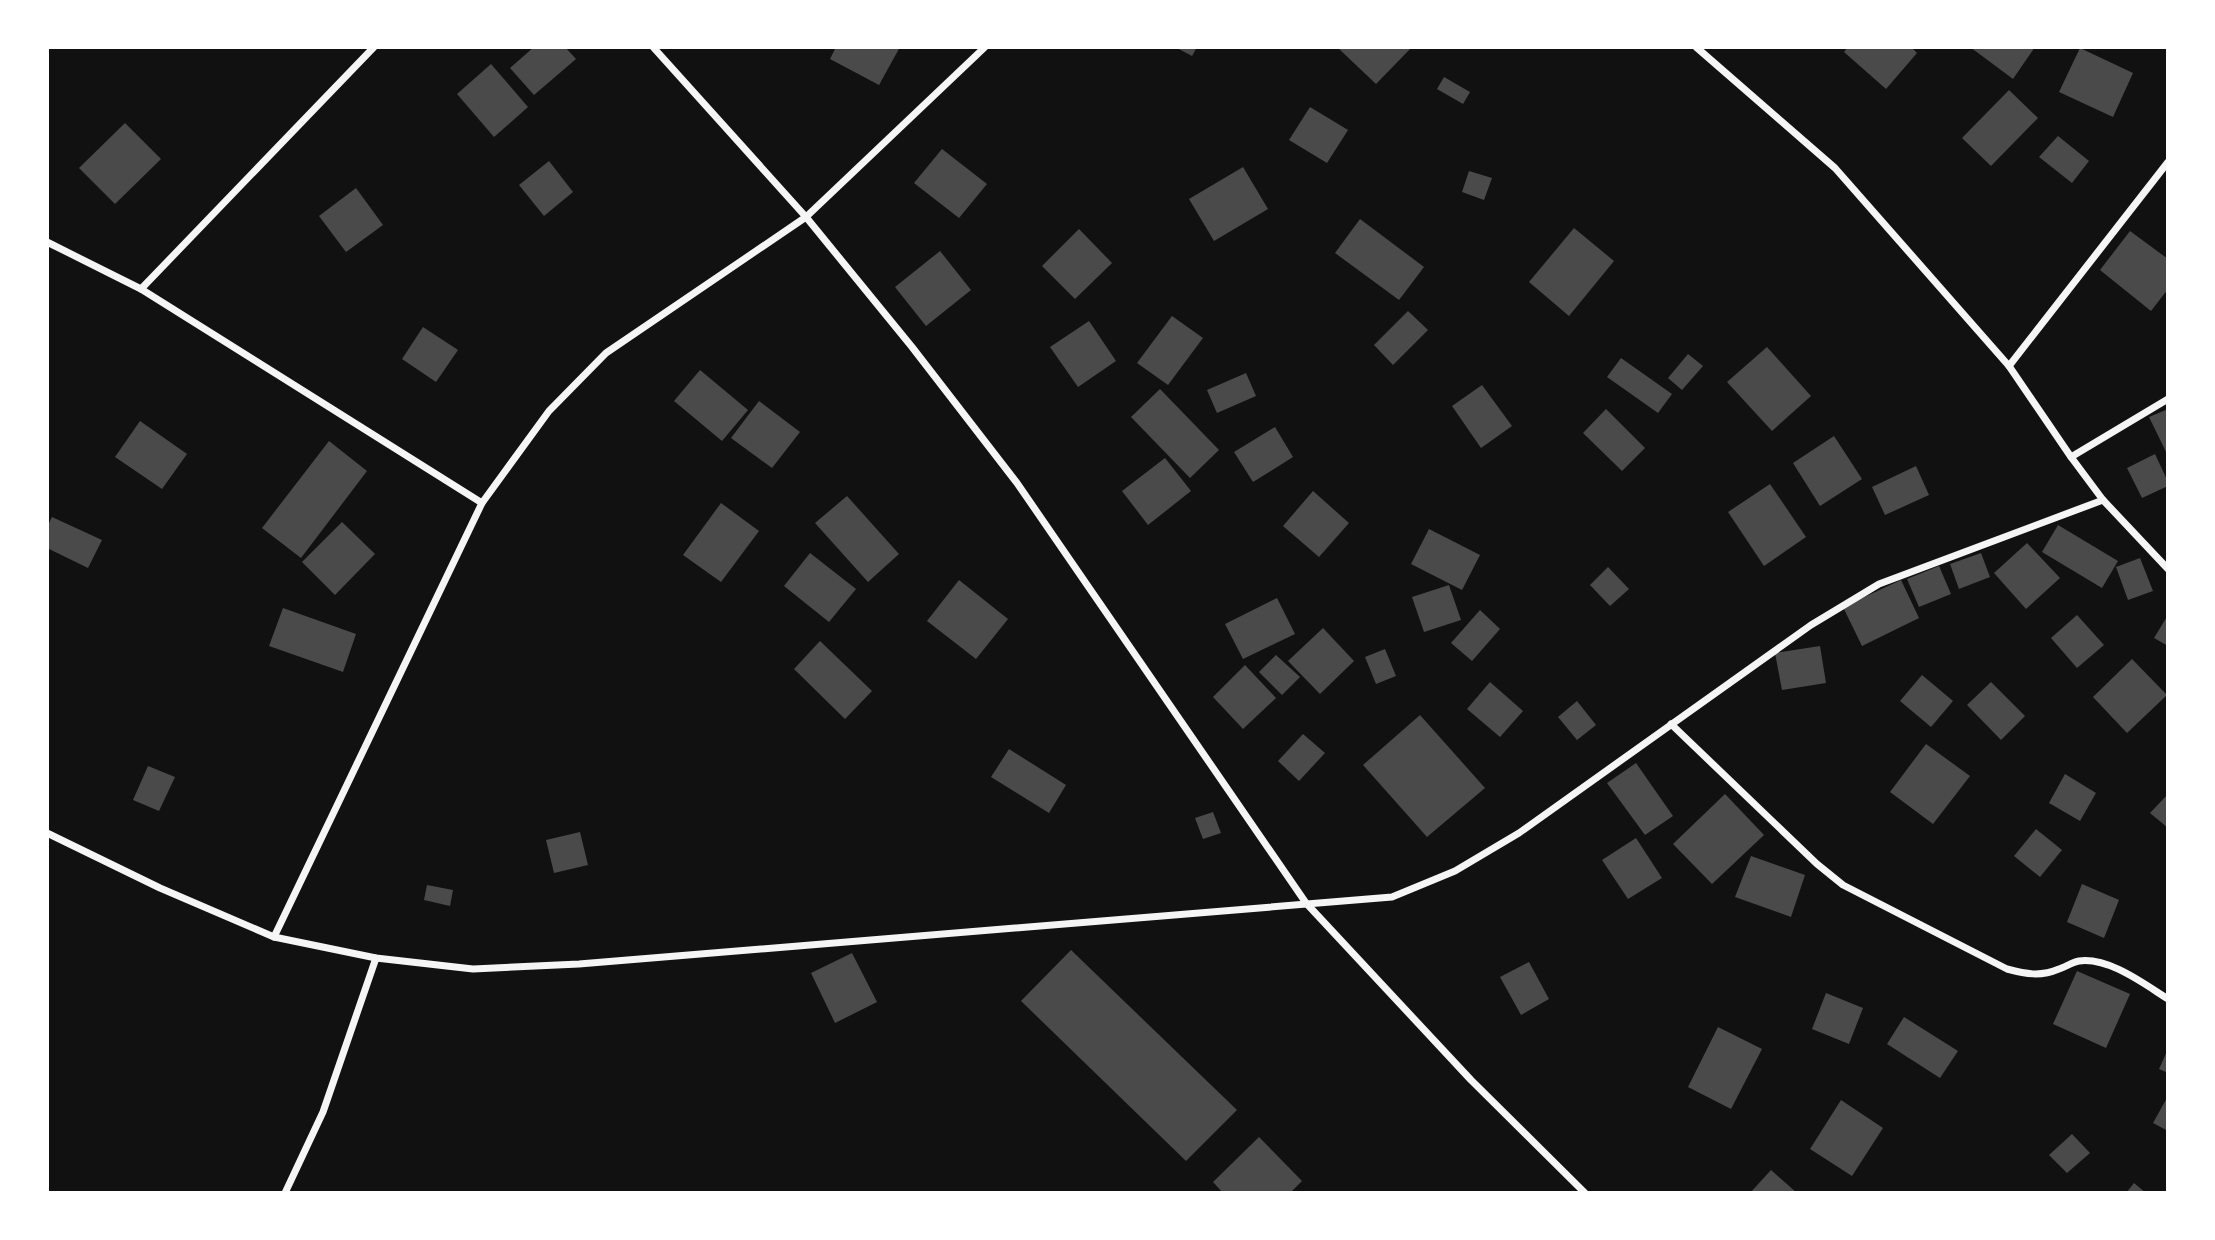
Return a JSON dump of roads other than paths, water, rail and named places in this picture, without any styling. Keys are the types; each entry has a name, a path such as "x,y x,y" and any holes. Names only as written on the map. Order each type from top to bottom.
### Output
{"street":[{"path":"141,289 374,47"},
{"path":"653,47 806,217 1017,482 1306,903 1471,1080 1585,1193"},
{"path":"274,937 482,503 549,411 606,353 806,217 985,47"},
{"path":"1696,47 1835,168 2008,366 2103,500 2168,569"},
{"path":"2008,366 2168,162"},
{"path":"47,242 141,289 482,503"},
{"path":"2071,457 2168,399"},
{"path":"47,833 160,888 274,937 376,958 473,969 579,964 1392,897 1455,871 1519,833 1811,625 1879,584 2103,500"},
{"path":"1671,724 1817,864 1843,885 2007,969 2031,975 2053,972 2080,961 2103,964 2125,972 2168,999"},
{"path":"285,1193 323,1112 376,958"}]}
